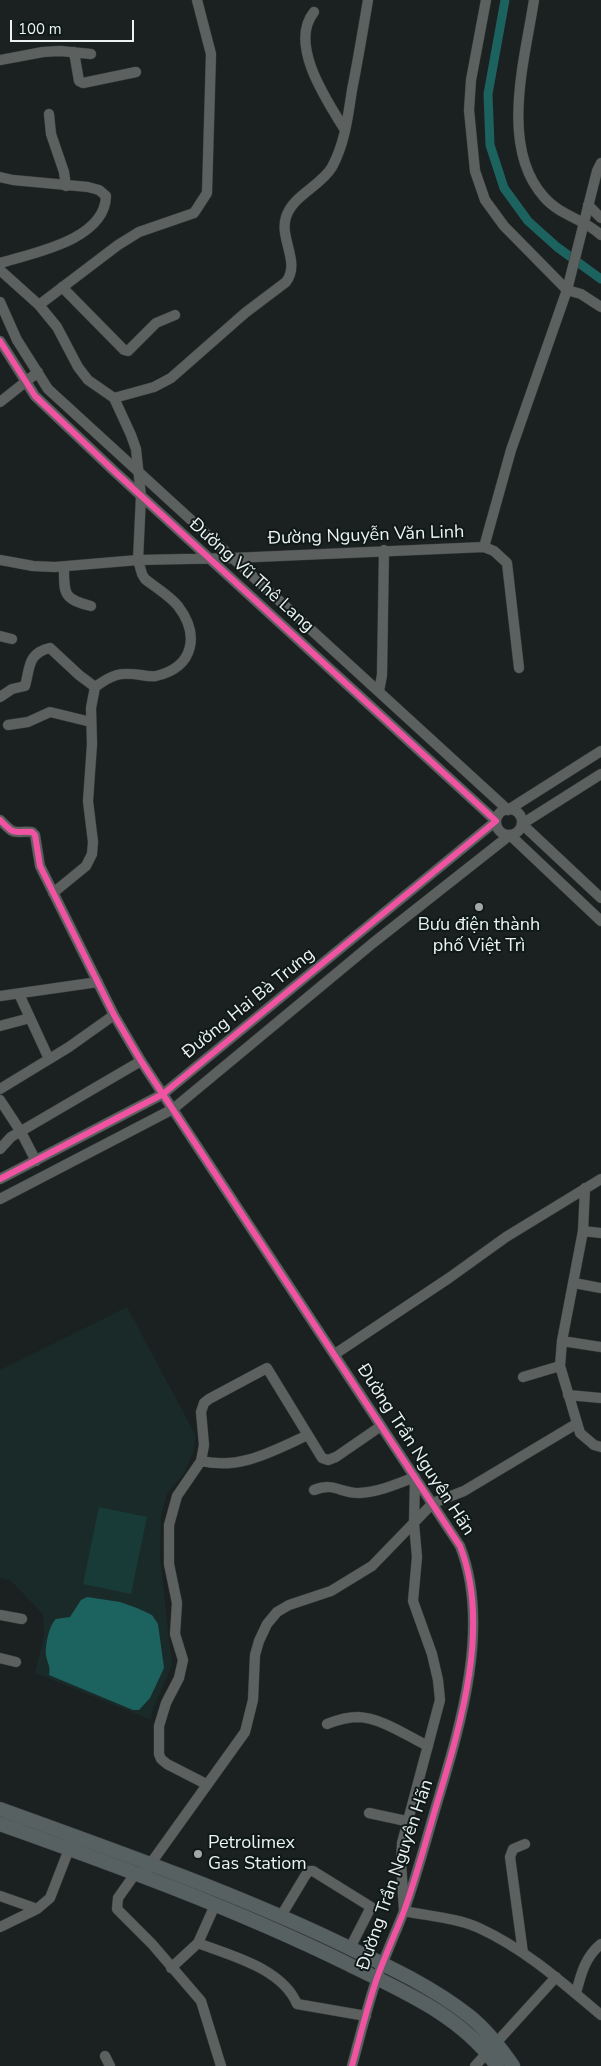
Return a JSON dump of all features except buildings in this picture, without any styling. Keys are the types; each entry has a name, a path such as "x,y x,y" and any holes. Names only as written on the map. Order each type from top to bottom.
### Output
{"main road":[{"path":"0,1809 215,1905 274,1928 377,1979 444,2015 492,2048 513,2066"},
{"path":"0,1824 72,1842"},
{"path":"142,1871 281,1916 382,1964 450,2002 480,2025 492,2048 497,2066"}],"street":[{"path":"39,305 118,245 139,232 194,213 207,193 211,54 197,0"},
{"path":"114,398 154,387 171,378 245,313 286,282 291,276 292,267 285,232 286,216 296,202 320,182 331,168 345,130 368,0"},
{"path":"486,0 472,80 469,110 475,171 485,200 504,226 569,285 601,306"},
{"path":"534,0 522,73 518,117 521,148 528,172 543,197 557,210 601,235"},
{"path":"314,12 307,20 305,28 306,46 311,67 319,87 345,130"},
{"path":"0,60 43,52 91,54"},
{"path":"74,52 79,81 83,83 136,72"},
{"path":"49,114 51,134 64,172 66,186"},
{"name":"Đường Nguyễn Văn Linh","path":"0,560 32,566 64,567 138,560 233,558 484,547 511,450 569,285 588,205 597,171 601,164"},
{"path":"0,177 99,190 106,196 106,207 98,220 88,229 59,244 0,263"},
{"path":"588,205 601,218"},
{"path":"0,270 39,305 58,326 78,367 88,380 114,398 136,449 141,496 138,560 142,574 145,579 177,605 186,620 192,642 186,659 171,672 153,676 123,673 109,677 95,687 91,708 91,758 88,801 93,842 92,854 86,866 53,892"},
{"path":"62,287 124,350 128,351 156,323 175,315"},
{"name":"Đường Vũ Thê Lang","path":"0,302 17,340 48,389 508,810"},
{"name":"Đường Vũ Thê Lang","path":"0,341 35,396 141,496 496,820"},
{"path":"0,402 38,372"},
{"path":"484,547 500,555 507,563 519,668"},
{"path":"379,691 382,675 384,550"},
{"path":"64,567 64,588 67,598 91,606"},
{"path":"0,636 12,639"},
{"path":"0,697 12,689 25,686 30,662 39,653 50,648 78,675 95,687"},
{"path":"8,725 28,722 50,712 91,722"},
{"path":"601,751 508,810 500,813 496,820 500,831 510,835 601,921"},
{"path":"510,835 518,832 522,824 601,774"},
{"path":"508,810 518,814 522,824 601,898"},
{"name":"Đường Trần Nguyên Hãn","path":"0,820 16,834 32,832 35,835 40,866 114,1015 141,1061 460,1546 467,1565 473,1600 473,1639 466,1689 450,1756 404,1911 382,1964 352,2066"},
{"name":"Đường Hai Bà Trưng","path":"0,1179 164,1094 496,820"},
{"name":"Đường Hai Bà Trưng","path":"0,1198 173,1109 359,955 510,835"},
{"path":"0,996 98,982"},
{"path":"18,994 49,1059"},
{"path":"0,1089 49,1059 114,1015"},
{"path":"0,1026 30,1018"},
{"path":"0,1149 11,1137 141,1061"},
{"path":"0,1100 21,1132 36,1161"},
{"path":"334,1354 449,1278 506,1237 601,1179"},
{"path":"585,1188 583,1231 562,1341 560,1366 580,1433 594,1446 601,1447"},
{"path":"583,1231 601,1233"},
{"path":"574,1283 601,1288"},
{"path":"562,1341 601,1347"},
{"path":"523,1377 560,1366"},
{"path":"206,1784 167,1764 159,1754 159,1726 161,1717 175,1688 183,1660 175,1634 177,1603 169,1564 169,1525 177,1496 201,1461 204,1445 201,1412 204,1403 267,1368 322,1458 328,1460 336,1457 381,1426"},
{"path":"568,1395 601,1398"},
{"path":"221,2066 201,2001 152,1944 117,1909 118,1898 142,1871 245,1732 252,1700 255,1655 260,1637 267,1624 278,1612 331,1590 372,1566 432,1503 464,1491 576,1424"},
{"path":"201,1461 216,1465 237,1463 253,1459 308,1435"},
{"path":"314,1490 330,1486 358,1493 385,1488 415,1478 414,1524 417,1557 413,1601 432,1654 440,1690 439,1708 406,1821 402,1843 401,1862 404,1911 479,1928 523,1953 556,1977 601,2015"},
{"path":"0,1615 22,1619"},
{"path":"0,1658 16,1662"},
{"path":"327,1724 346,1718 359,1717 375,1720 428,1746"},
{"path":"368,1814 406,1821"},
{"path":"0,1927 36,1909 50,1898 72,1842"},
{"path":"523,1953 510,1857 512,1849 526,1844"},
{"path":"281,1916 305,1876 309,1872 314,1872 371,1907 350,1948"},
{"path":"0,1896 36,1909"},
{"path":"171,1968 198,1943 215,1905"},
{"path":"198,1943 273,1975 282,1981 293,1994 297,2004 366,2016"},
{"path":"576,1993 585,1962 592,1951 601,1944"},
{"path":"475,2066 556,1977"}],"shaded area":[{"path":"127,1307 196,1436 193,1453 183,1475 167,1494 161,1515 160,1557 172,1666 153,1708 151,1720 35,1673 44,1636 43,1614 10,1580 0,1578 0,1370"},
{"path":"99,1507 147,1517 131,1594 83,1584"}],"water":[{"path":"87,1597 120,1602 137,1608 152,1615 158,1624 164,1668 150,1698 139,1710 133,1710 49,1675 50,1669 46,1658 46,1651 51,1626 56,1619 70,1617 81,1600"}],"waterway":[{"path":"505,0 488,94 490,145 504,188 528,221 557,247 601,279"}],"cycle path":[{"path":"0,341 35,396 114,471 496,821 163,1094 0,1179"},
{"path":"0,820 12,831 32,832 35,835 40,866 114,1015 141,1061 460,1546 469,1577 473,1610 472,1644 462,1713 416,1874 404,1911 377,1978 352,2066"}],"place":[{"name":"Bưu điện thành phố Việt Trì","path":"479,907"},
{"name":"Petrolimex Gas Statiom","path":"198,1854"}]}
